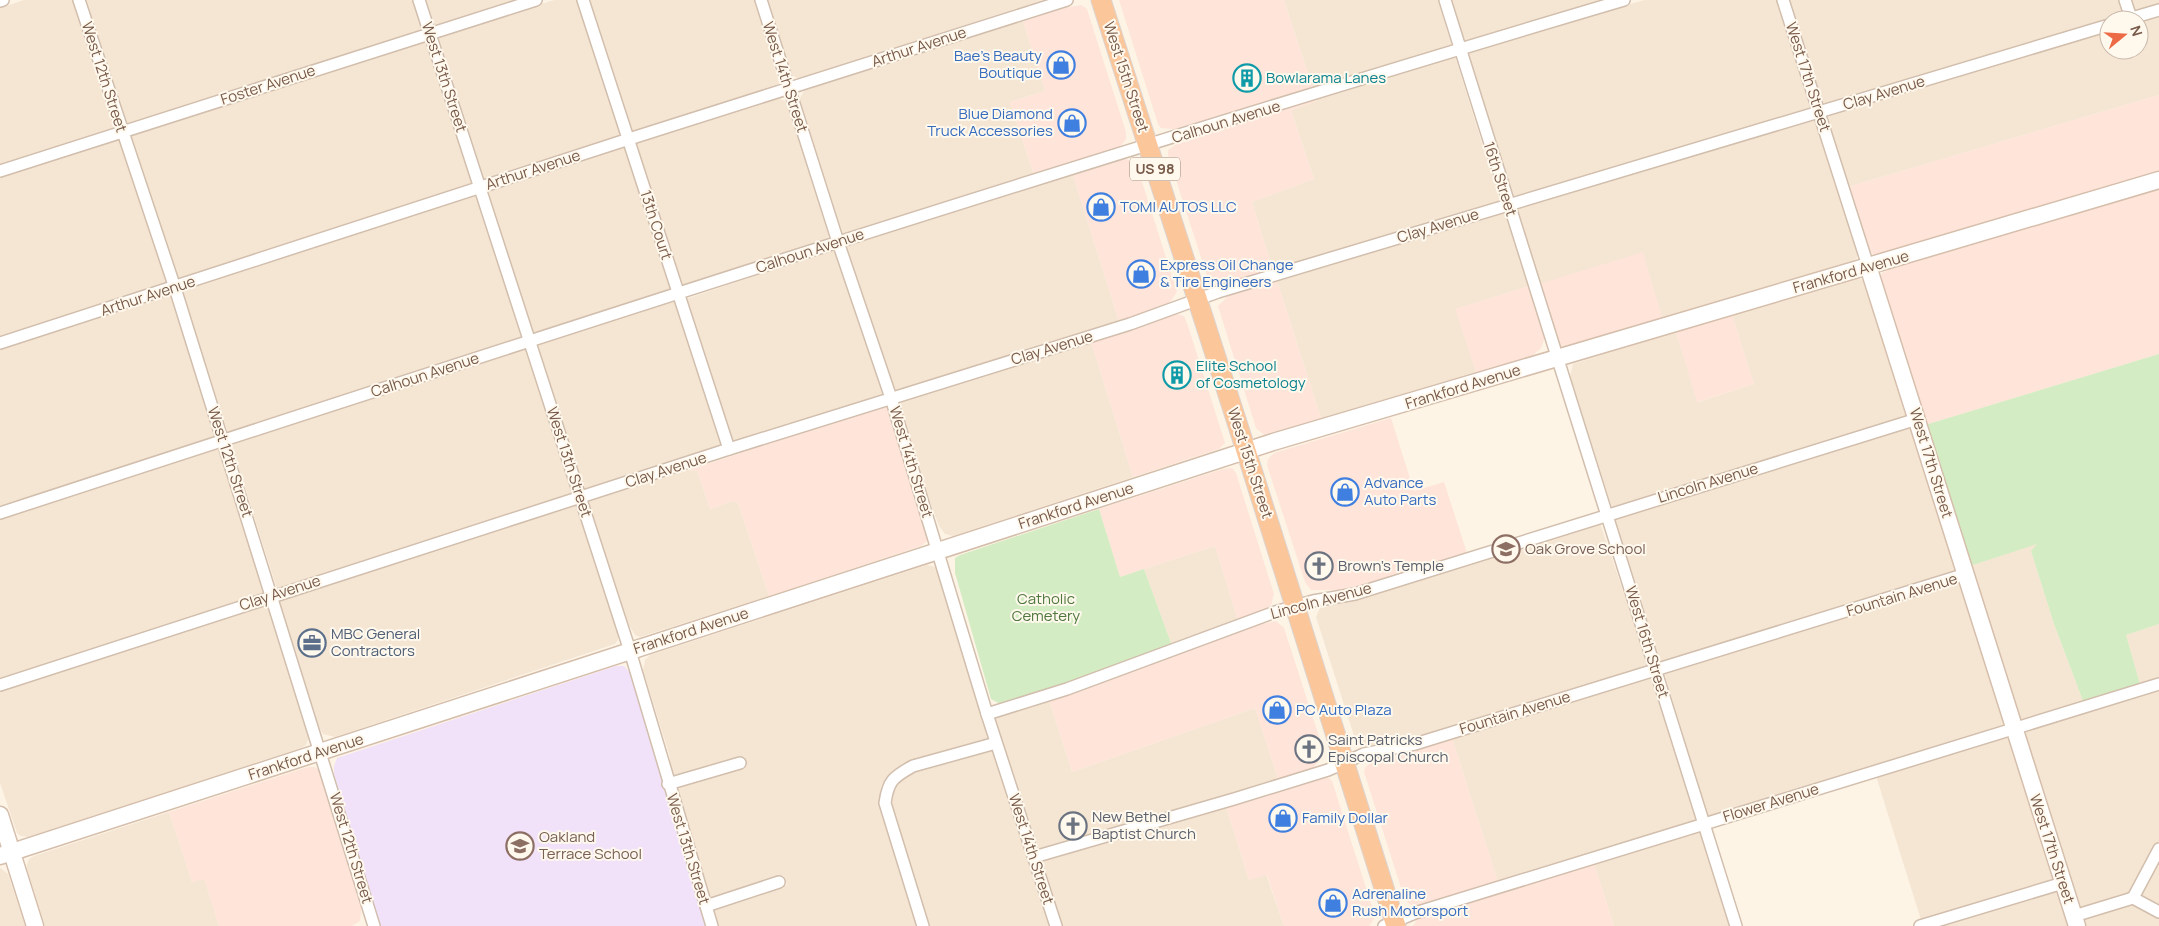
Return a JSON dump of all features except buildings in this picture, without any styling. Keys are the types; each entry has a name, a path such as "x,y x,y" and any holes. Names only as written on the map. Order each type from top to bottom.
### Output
{"highway":[{"name":"West 15th Street","path":"1101,0 1295,606 1392,925"}],"main road":[{"name":"Frankford Avenue","path":"6,854 1246,451 2159,180"},
{"name":"West 17th Street","path":"1868,266 2075,921"},
{"path":"0,815 6,854 35,926"}],"street":[{"name":"West 12th Street","path":"79,0 175,288 374,926"},
{"name":"West 13th Street","path":"419,0 630,651 668,784 712,926"},
{"name":"Foster Avenue","path":"0,171 536,0"},
{"name":"13th Court","path":"583,0 729,449"},
{"name":"West 14th Street","path":"761,0 838,242 891,398 996,743 1056,926"},
{"name":"Arthur Avenue","path":"0,344 480,187 1066,0"},
{"name":"16th Street","path":"1445,0 1557,358"},
{"name":"Calhoun Avenue","path":"0,513 838,242 1459,49 1624,0"},
{"name":"West 17th Street","path":"1783,0 1868,266"},
{"name":"Clay Avenue","path":"0,685 729,449 1130,324 1197,300 1508,204 2099,28"},
{"name":"West 16th Street","path":"1557,358 1736,926"},
{"name":"Lincoln Avenue","path":"987,714 1067,689 1295,606 1355,594 1917,419"},
{"name":"Fountain Avenue","path":"1034,857 1328,770 1364,754 1415,744 1884,601 1966,574"},
{"name":"Flower Avenue","path":"1392,925 1433,908 2159,684"},
{"path":"923,926 884,803 888,786 902,772 913,766 996,743"},
{"path":"668,784 740,763"},
{"path":"2075,921 2133,898 2159,849"},
{"path":"706,906 779,882"},
{"path":"1920,926 2063,883"},
{"path":"2133,898 2159,912"}],"shaded area":[{"path":"24,0 74,0 114,128 0,165 0,8"},
{"path":"85,0 413,0 423,30 126,124"},
{"path":"426,0 518,0 435,26"},
{"path":"554,0 577,0 621,136 484,180 438,37"},
{"path":"590,0 755,0 779,83 777,87 633,132"},
{"path":"765,0 1043,0 799,79 790,74"},
{"path":"1119,0 1284,0 1313,89 1182,130 1161,128 1158,124"},
{"path":"1284,0 1438,0 1452,46 1313,89"},
{"path":"1451,0 1605,0 1464,42"},
{"path":"1644,0 1777,0 1811,109 1512,197 1467,52"},
{"path":"1790,0 2119,0 2122,10 2099,10 2099,22 1823,105"},
{"path":"2132,0 2159,0 2159,4 2136,10"},
{"path":"1081,5 1087,9 1126,132 1126,139 1120,147 1034,175 1010,102 1045,91 1023,21 1064,8"},
{"path":"2159,16 2159,95 1848,187 1826,116 2099,34 2099,60 2149,60 2149,19"},
{"path":"1023,21 1045,91 1010,102 1034,175 848,235 841,233 798,102 804,91"},
{"path":"426,40 472,184 179,280 130,134"},
{"path":"1455,56 1500,201 1273,270 1252,202 1314,179 1291,110 1317,101 1316,99"},
{"path":"2159,95 2159,171 1882,255 1875,255 1869,251 1848,187"},
{"path":"778,98 785,101 788,106 829,233 828,241 684,286 680,283 636,143"},
{"path":"1316,99 1317,101 1291,110 1314,179 1252,202 1273,270 1225,284 1211,282 1208,279 1168,150 1175,145"},
{"path":"1814,119 1857,250 1857,258 1850,264 1663,320 1539,284 1516,208"},
{"path":"118,138 167,284 0,338 0,177"},
{"path":"624,146 671,290 534,334 487,191"},
{"path":"1124,159 1130,160 1137,166 1177,292 1171,301 1153,312 1119,322 1073,175"},
{"path":"1073,175 1119,322 895,391 846,245"},
{"path":"2159,189 2159,354 1925,425 1880,278 1882,273 1892,268"},
{"path":"475,195 522,338 228,433 182,291"},
{"path":"1504,211 1529,286 1456,309 1476,372 1321,418 1277,281"},
{"path":"834,249 883,394 733,442 686,299"},
{"path":"1643,252 1663,320 1566,348 1560,346 1539,284"},
{"path":"1851,279 1861,279 1867,284 1909,416 1612,507 1570,377 1573,364 1676,332 1698,402 1754,384 1732,315"},
{"path":"1277,281 1321,418 1264,435 1256,428 1218,306 1228,296"},
{"path":"1529,286 1545,337 1541,348 1532,356 1476,372 1455,309"},
{"path":"170,295 216,437 0,507 0,349"},
{"path":"674,300 721,446 585,491 537,344"},
{"path":"1176,314 1184,316 1187,323 1225,443 1219,449 1133,477 1091,342"},
{"path":"1732,315 1754,384 1697,402 1676,332"},
{"path":"1091,342 1133,477 953,536 945,534 939,526 918,470 898,401"},
{"path":"525,348 573,495 277,589 231,444"},
{"path":"886,405 927,535 927,541 921,546 769,596 738,503 733,501 710,509 697,471 689,470"},
{"path":"1391,418 1414,491 1444,482 1467,553 1348,590 1311,590 1305,582 1267,465 1268,459 1274,453"},
{"path":"1912,426 1958,571 1882,596 1660,662 1614,518"},
{"path":"219,448 265,593 0,679 0,520"},
{"path":"1232,468 1236,473 1274,594 1271,605 1263,611 1238,621 1215,546 1120,577 1099,509 1223,469"},
{"path":"689,470 697,471 710,509 733,501 738,503 769,596 640,637 635,635 629,625 588,501"},
{"path":"577,505 618,632 618,640 615,644 335,737 323,734 319,727 281,612 280,599"},
{"path":"1600,523 1648,665 1555,697 1397,743 1365,748 1356,742 1316,617 1320,608 1356,599"},
{"path":"2038,543 2031,551 2054,624 2083,701 2018,721 1970,566"},
{"path":"1215,546 1238,621 1172,646 1144,569"},
{"path":"927,565 936,567 989,739 899,768 881,786 879,805 917,926 719,926 714,909 787,885 783,875 710,899 676,788 747,766 744,756 673,777 669,754 643,670 645,660 650,655"},
{"path":"1961,582 2006,725 1708,817 1664,672"},
{"path":"268,603 308,730 309,737 306,745 28,837 17,833 0,783 0,692"},
{"path":"1276,621 1284,628 1323,749 1322,757 1313,768 1278,779 1255,708 1072,772 1049,700 1249,627"},
{"path":"2159,624 2159,678 2140,684 2126,635"},
{"name":"Oakland Terrace School","path":"616,666 624,666 631,674 709,926 380,926 334,774 337,758"},
{"path":"1651,676 1696,821 1498,882 1452,738"},
{"path":"2159,690 2159,926 2083,926 2024,733"},
{"path":"1049,700 1072,772 1255,708 1278,779 1039,850 994,717"},
{"path":"2009,735 2055,880 1921,920 1876,776"},
{"path":"1452,738 1498,882 1415,908 1405,900 1364,772 1365,768 1376,758 1410,751"},
{"path":"992,750 1049,926 930,926 891,802 893,788 915,771"},
{"path":"308,767 315,767 321,772 362,905 360,921 352,926 219,926 204,879 192,882 169,812"},
{"path":"1321,777 1329,778 1332,781 1374,913 1374,919 1369,926 1284,926 1267,875 1249,880 1226,807"},
{"path":"1226,807 1249,880 1266,874 1284,926 1062,926 1042,860"},
{"path":"169,812 192,882 204,878 219,926 45,926 27,869 29,859"},
{"path":"1699,831 1729,926 1614,926 1594,864"},
{"path":"1594,864 1614,926 1413,926 1418,918"},
{"path":"0,868 8,874 25,926 0,926"},
{"path":"2058,891 2070,926 1940,926"}],"green space":[{"path":"2159,354 2159,624 2126,635 2140,684 2083,701 2054,624 2031,551 2037,544 1970,566 1925,425"},
{"name":"Catholic Cemetery","path":"1099,509 1120,577 1144,569 1172,646 1002,705 991,699 955,573 955,558"}],"place":[{"name":"Bae’s Beauty Boutique","path":"1061,65"},
{"name":"Bowlarama Lanes","path":"1247,78"},
{"name":"Blue Diamond Truck Accessories","path":"1072,123"},
{"name":"TOMI AUTOS LLC","path":"1101,207"},
{"name":"Express Oil Change & Tire Engineers","path":"1141,274"},
{"name":"Elite School of Cosmetology","path":"1177,375"},
{"name":"Advance Auto Parts","path":"1345,492"},
{"name":"Oak Grove School","path":"1506,549"},
{"name":"Brown's Temple","path":"1319,566"},
{"name":"MBC General Contractors","path":"312,643"},
{"name":"PC Auto Plaza","path":"1277,710"},
{"name":"Saint Patricks Episcopal Church","path":"1309,749"},
{"name":"Family Dollar","path":"1283,818"},
{"name":"New Bethel Baptist Church","path":"1073,826"},
{"name":"Oakland Terrace School","path":"520,846"},
{"name":"Adrenaline Rush Motorsport","path":"1333,903"}]}
